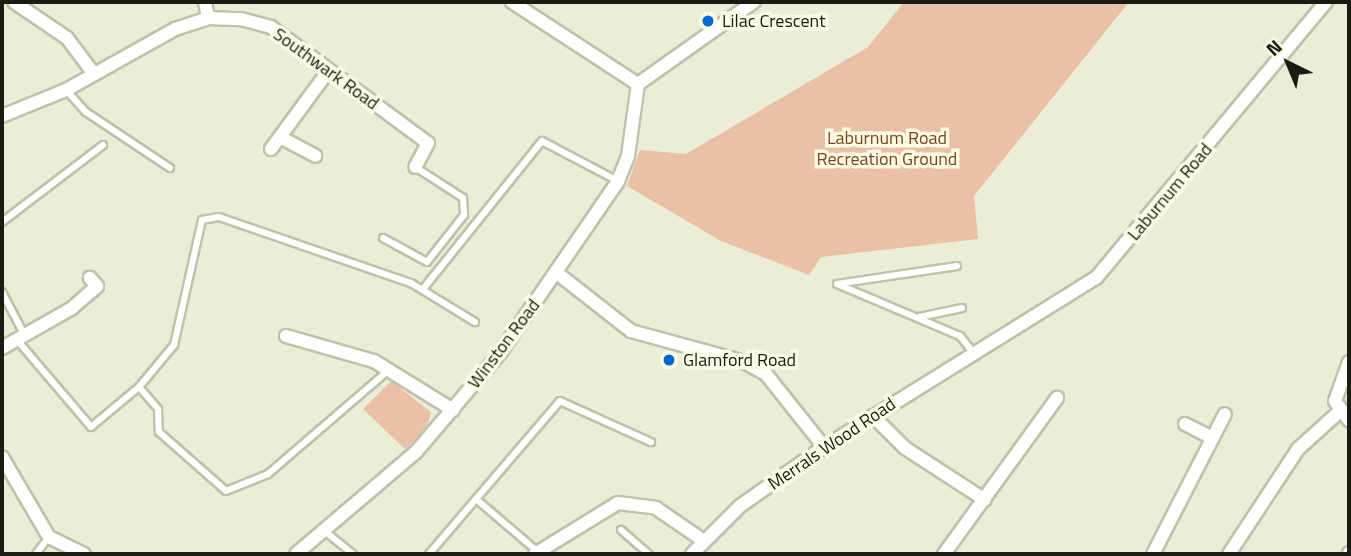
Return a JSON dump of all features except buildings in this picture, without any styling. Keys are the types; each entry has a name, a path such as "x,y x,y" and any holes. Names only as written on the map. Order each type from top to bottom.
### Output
{"street":[{"path":"14,2 67,38 94,74"},
{"path":"205,2 208,18"},
{"path":"512,2 638,84 754,2"},
{"name":"Laburnum Road","path":"976,347 1096,278 1326,2"},
{"name":"Southwark Road","path":"2,116 66,90 141,43 208,18 271,27 428,143 415,167"},
{"path":"271,149 329,70"},
{"name":"Winston Road","path":"296,554 327,533 453,410 557,272 618,181 628,156 638,84"},
{"path":"280,137 314,156"},
{"path":"557,272 631,331 744,362 766,374 824,447"},
{"path":"2,348 97,286 90,278"},
{"path":"286,336 390,369 453,410"},
{"name":"Merrals Wood Road","path":"692,554 704,541 824,447 976,347"},
{"path":"1229,554 1298,449 1345,415 1337,386 1349,362"},
{"path":"944,554 1057,398"},
{"path":"1153,554 1225,414"},
{"path":"873,416 905,448 985,500"},
{"path":"1185,424 1213,438"},
{"path":"2,457 29,512 49,537 84,554"},
{"path":"537,553 618,503 656,508 704,541"}],"lane":[{"path":"66,90 86,112 170,168"},
{"path":"423,289 542,141 618,181"},
{"path":"2,222 103,145"},
{"path":"383,238 427,262 464,215 463,198 415,167"},
{"path":"2,292 21,338 91,427 139,387 174,345 202,220 219,217 423,289 475,322"},
{"path":"957,266 837,284 960,336 976,347"},
{"path":"917,317 962,308"},
{"path":"139,387 158,409 159,432 173,449 226,491 237,492 268,474 390,369"},
{"path":"429,554 560,401 652,442"},
{"path":"476,499 537,553"},
{"path":"621,530 649,554"},
{"path":"327,533 353,554"},
{"path":"36,554 49,537"}],"green space":[{"name":"Laburnum Road Recreation Ground","path":"904,2 1129,2 974,196 978,239 821,257 809,275 721,241 627,186 640,150 686,154 868,47"},
{"path":"391,381 431,412 426,430 405,449 363,409"}],"place":[{"name":"Lilac Crescent","path":"708,21"},
{"name":"Glamford Road","path":"669,360"}]}
